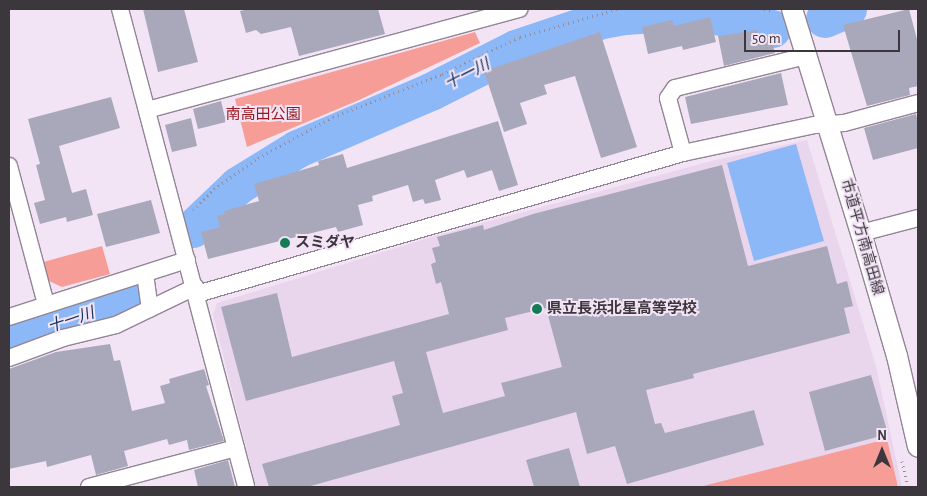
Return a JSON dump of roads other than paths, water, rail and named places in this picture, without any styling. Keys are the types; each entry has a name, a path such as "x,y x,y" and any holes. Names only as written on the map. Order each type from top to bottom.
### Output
{"street":[{"path":"120,9 246,487"},
{"path":"147,110 520,9"},
{"name":"市道平方南高田線","path":"790,16 806,56 828,123 861,233 897,356 918,447"},
{"path":"683,153 668,98 675,88 806,56"},
{"path":"9,358 63,338 116,325 150,306 194,286 683,153 828,123 844,123 918,103"},
{"path":"9,166 46,304"},
{"path":"861,233 918,218"},
{"path":"9,317 187,260"},
{"path":"145,274 150,306"},
{"path":"89,487 236,448"}],"water":[{"path":"796,144 824,241 754,261 727,163"}],"waterway":[{"name":"十一川","path":"825,19 848,9"},
{"name":"十一川","path":"193,229 238,186 298,149 431,92 516,49 602,20 625,16 664,13 712,15 772,29"},
{"name":"十一川","path":"9,341 132,299"}],"place":[{"name":"スミダヤ","path":"285,243"},
{"name":"県立長浜北星高等学校","path":"537,309"}],"park label":[{"name":"南高田公園","path":"263,115"}]}
